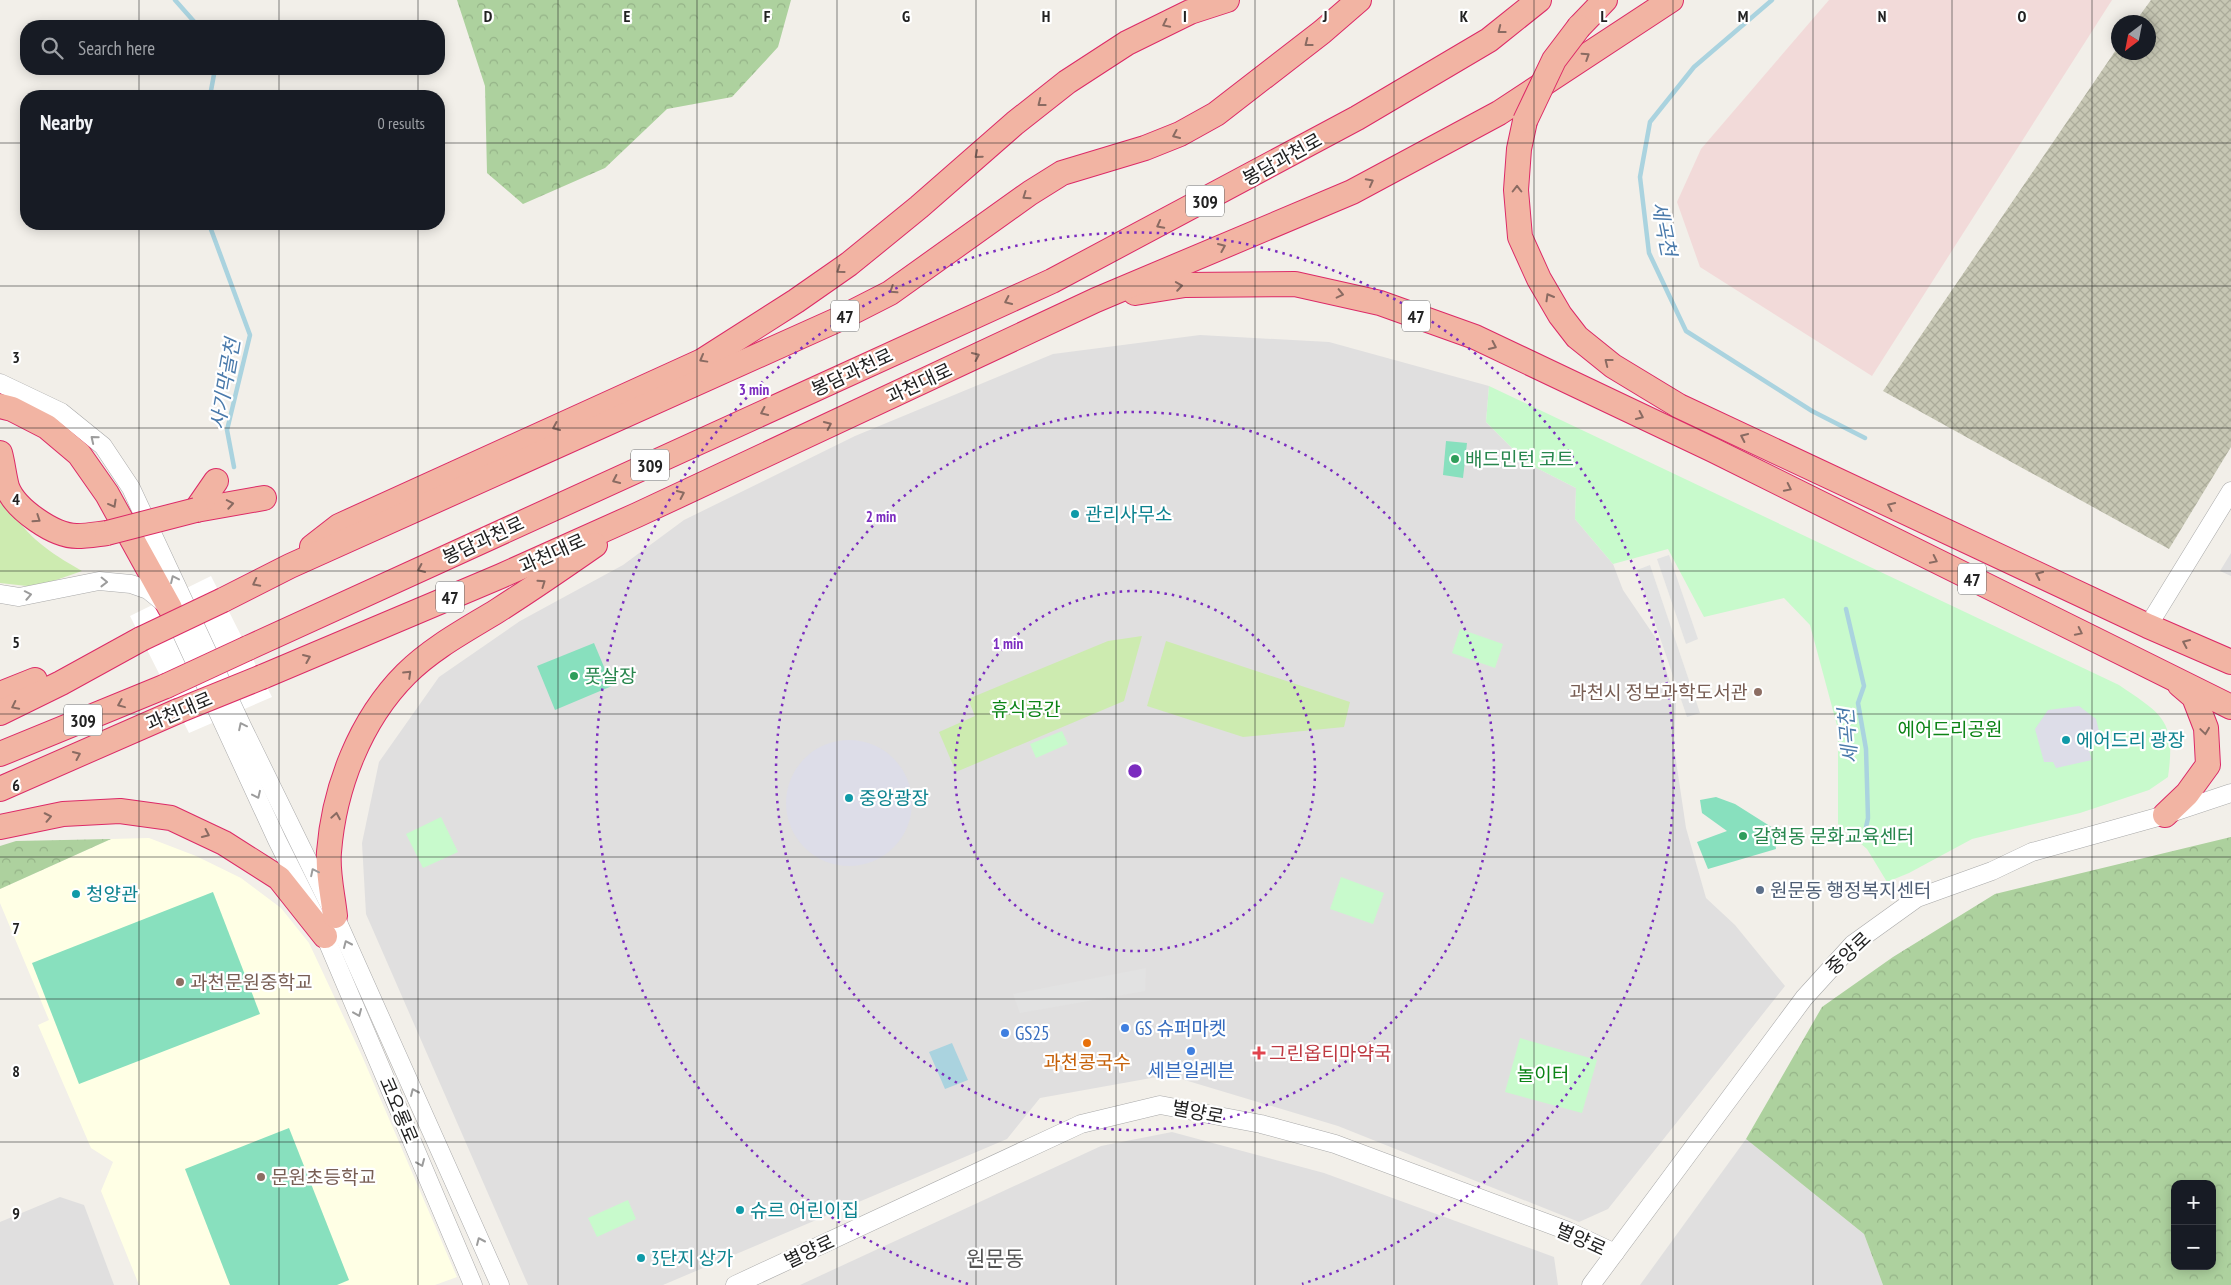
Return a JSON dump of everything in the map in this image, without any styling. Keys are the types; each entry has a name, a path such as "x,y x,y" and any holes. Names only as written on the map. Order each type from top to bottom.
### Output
{"highway":[{"path":"290,566 339,526 702,361 796,302 849,264 919,207 1014,123 1067,82 1127,43 1190,12 1227,0"},
{"name":"47","path":"0,713 61,683 141,639 290,566 828,324 890,293 1062,173 1145,148 1180,134 1216,114 1322,32 1359,0"},
{"name":"봉담과천로","path":"0,754 166,686 1052,281 1357,118 1489,40 1539,0"},
{"path":"1605,0 1579,27 1554,60 1525,121 1519,149 1516,190 1520,237 1539,279 1560,315 1577,337 1613,366 1678,406 2148,626 2231,662"},
{"name":"47","path":"1096,300 1352,192 1499,113 1671,0"},
{"name":"47","path":"1096,300 1185,285 1295,284 1380,303 1492,346 1713,450 2231,707"},
{"name":"과천대로","path":"0,789 178,711 500,576 637,515 1096,300"},
{"path":"0,406 12,409 47,426 80,454 107,494 170,608"},
{"path":"0,453 8,488 21,507 36,520 54,530 75,536 108,533 196,510 264,498"},
{"path":"196,510 216,481"},
{"path":"330,926 329,853 338,805 352,752 379,708 406,674 443,645 538,585 637,515"},
{"path":"0,694 141,639"},
{"path":"2165,815 2187,794 2208,766 2206,728 2194,697 2171,678"},
{"path":"0,827 63,814 120,811 171,818 224,843 279,878 330,926"}],"street":[{"path":"0,383 61,412 103,446 131,488 242,726 330,926 500,1285"},
{"path":"2148,626 2231,490"},
{"path":"0,594 18,597 99,581 131,584 148,590 170,608 277,840 330,926"},
{"name":"중앙로","path":"1591,1285 1804,998 1853,944 1917,898 1992,871 2032,852 2165,815 2231,793"},
{"name":"코오롱로","path":"330,926 473,1285"},
{"name":"별양로","path":"735,1285 1081,1124 1160,1105 1261,1124 1335,1144 1568,1232 1615,1253"}],"shaded area":[{"path":"1829,0 2112,0 1872,376 1700,267 1677,202 1701,149"},
{"path":"2151,0 2231,0 2231,447 2169,549 1883,391 2111,57 2111,60 2156,60 2156,15 2140,15"},
{"path":"1200,335 1329,342 1489,386 1486,422 1527,463 1576,488 1575,519 1613,564 1623,590 1655,637 1676,700 1674,747 1686,828 1706,898 1735,925 1785,986 1608,1209 1579,1222 1338,1126 1168,1075 1040,1098 1007,1139 663,1285 528,1285 366,914 362,843 379,762 439,677 520,621 623,565 684,520 855,436 1053,354"},
{"path":"2231,553 2231,576 2220,571"},
{"path":"1669,555 1698,639 1686,644 1657,559"},
{"path":"1650,565 1700,713 1687,717 1637,570"},
{"name":"에어드리 광장","path":"2079,706 2096,719 2100,735 2087,744 2092,760 2056,768 2053,762 2044,762 2035,729 2048,710"},
{"name":"중앙광장","path":"849,740 873,745 894,758 907,779 912,803 907,827 894,848 873,861 849,866 825,861 804,848 791,827 786,803 791,779 804,758 825,745"},
{"path":"149,838 196,856 241,878 281,908 309,943 362,1056 457,1277 435,1285 139,1285 101,1191 113,1162 91,1148 38,1025 49,1020 0,903 0,889 111,839"},
{"path":"1146,968 1145,991 1020,1013 1013,994"},
{"path":"1172,1132 1324,1173 1554,1257 1558,1285 800,1285 1101,1146"},
{"path":"1746,1139 1864,1234 1883,1285 1640,1285"},
{"path":"60,1197 84,1205 114,1285 0,1285 0,1222"}],"green space":[{"path":"457,0 791,0 778,47 732,97 667,109 605,168 523,204 487,173 485,86"},
{"name":"에어드리공원","path":"1489,386 2119,685 2156,712 2163,721 2168,731 2170,743 2168,777 2149,790 2080,813 1972,839 1909,873 1887,882 1867,849 1838,824 1838,729 1810,625 1784,598 1704,617 1668,549 1613,564 1575,519 1576,488 1527,463 1486,422"},
{"name":"배드민턴 코트","path":"1446,441 1467,443 1463,478 1443,475"},
{"path":"0,492 8,507 35,539 82,571 36,587 0,583"},
{"path":"1460,629 1503,644 1495,668 1452,653"},
{"name":"휴식공간","path":"1142,636 1124,701 956,772 939,732 975,716 968,699 1108,641"},
{"path":"1166,641 1350,702 1344,727 1243,737 1147,706"},
{"name":"풋살장","path":"594,643 612,686 555,710 537,666"},
{"path":"1062,731 1068,744 1036,758 1030,744"},
{"name":"갈현동 문화교육센터","path":"1716,797 1735,804 1773,828 1776,849 1708,869 1697,842 1727,831 1702,813 1700,800"},
{"path":"441,817 458,852 423,868 406,834"},
{"path":"2231,837 2231,1285 1883,1285 1864,1234 1746,1139 1822,1007 1893,957 1995,894"},
{"path":"111,839 0,889 0,846 16,841"},
{"path":"1341,877 1384,893 1373,924 1330,909"},
{"path":"213,892 260,1014 79,1084 32,963"},
{"name":"놀이터","path":"1520,1038 1597,1060 1582,1113 1505,1092"},
{"path":"289,1128 349,1280 337,1285 230,1285 185,1169"},
{"path":"628,1200 636,1219 597,1237 588,1218"}],"water":[{"path":"952,1043 968,1080 945,1089 929,1052"}],"pier":[{"path":"211,576 272,697 189,733 130,616"}],"waterway":[{"name":"사기막골천","path":"175,0 193,20"},
{"name":"세곡천","path":"1772,0 1694,67 1650,122 1640,177 1649,253 1686,331 1812,411 1865,438"},
{"name":"사기막골천","path":"211,90 214,75"},
{"name":"사기막골천","path":"211,230 250,335 227,430 234,467"},
{"name":"세곡천","path":"1846,609 1864,686 1858,703 1866,749 1868,818 1865,832"}],"place":[{"name":"배드민턴 코트","path":"1455,459"},
{"name":"관리사무소","path":"1075,514"},
{"name":"풋살장","path":"574,676"},
{"name":"과천시 정보과학도서관","path":"1758,692"},
{"name":"에어드리 광장","path":"2066,740"},
{"name":"중앙광장","path":"849,798"},
{"name":"갈현동 문화교육센터","path":"1743,836"},
{"name":"원문동 행정복지센터","path":"1760,890"},
{"name":"청양관","path":"76,894"},
{"name":"과천문원중학교","path":"180,982"},
{"name":"GS 슈퍼마켓","path":"1125,1028"},
{"name":"GS25","path":"1005,1033"},
{"name":"과천콩국수","path":"1087,1043"},
{"name":"세븐일레븐","path":"1191,1051"},
{"name":"그린옵티마약국","path":"1259,1053"},
{"name":"문원초등학교","path":"261,1177"},
{"name":"슈르 어린이집","path":"740,1210"},
{"name":"3단지 상가","path":"641,1258"}],"district":[{"name":"원문동","path":"995,1258"}]}
